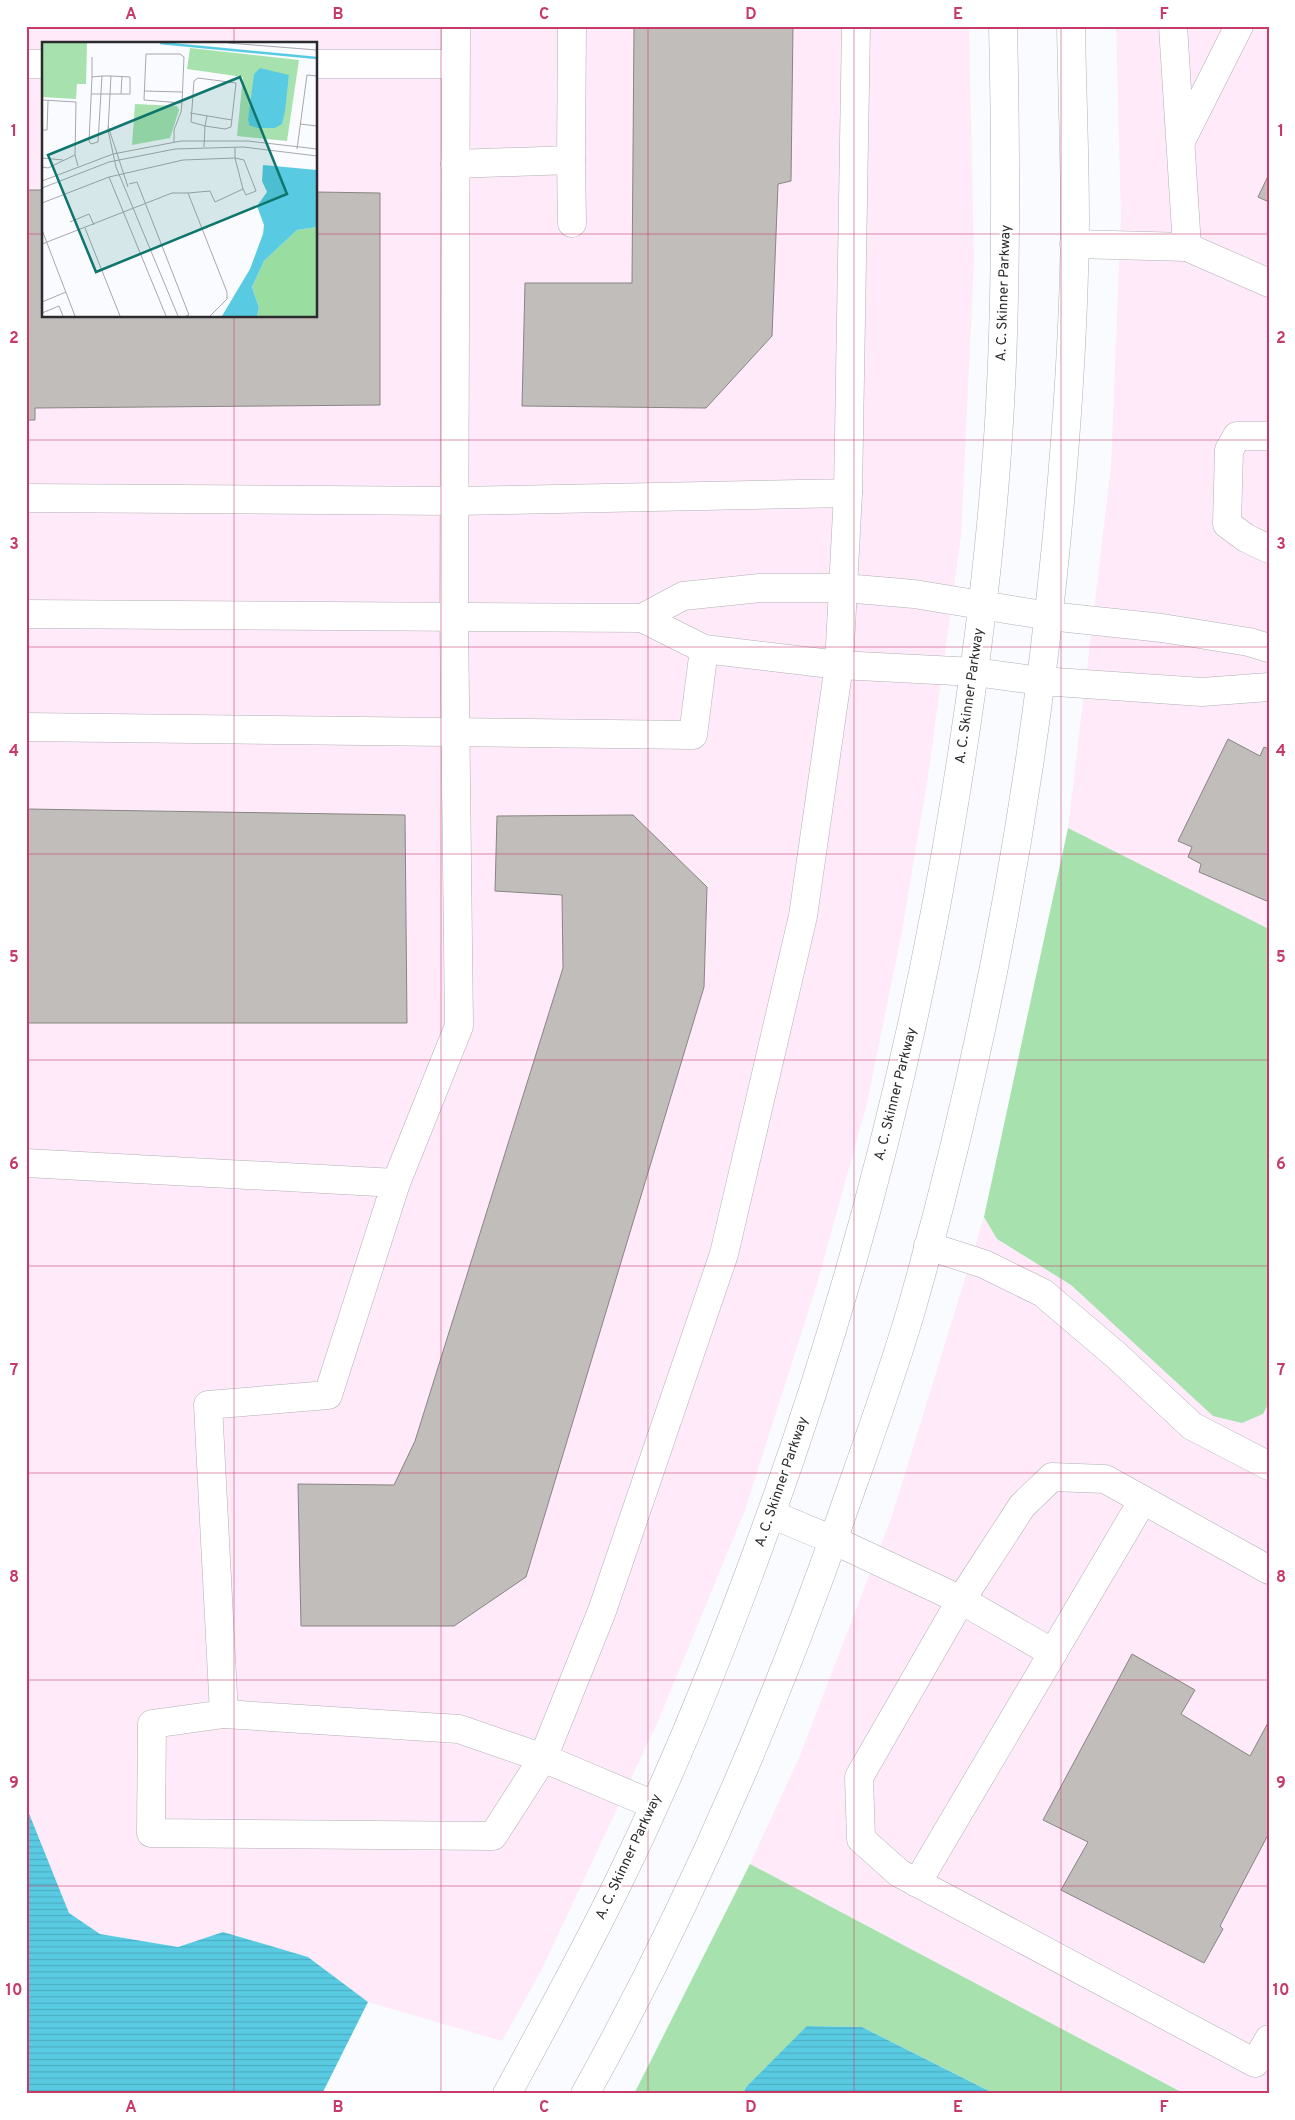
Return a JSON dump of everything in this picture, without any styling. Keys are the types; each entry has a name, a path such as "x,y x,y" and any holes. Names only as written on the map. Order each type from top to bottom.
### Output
{"main road":[{"path":"224,1714 208,1405 328,1395 396,1182 459,1026 454,617 456,26"},
{"path":"572,26 572,223"},
{"path":"654,1805 543,1758 459,1729 224,1714 152,1724 151,1833 493,1836 543,1758 602,1611 724,1254 803,916 839,665 844,588 848,493 856,26"},
{"name":"A. C. Skinner Parkway","path":"507,2094 557,2004 620,1880 731,1624 824,1360 898,1093 929,951 975,672 983,605 1000,407 1005,275 1003,26"},
{"path":"585,2094 659,1954 719,1825 773,1700 833,1540 911,1310 980,1038 1030,765 1049,616 1068,391 1074,244 1071,26"},
{"path":"1173,26 1187,247"},
{"path":"1181,142 1239,26"},
{"path":"26,64 42,64"},
{"path":"318,64 455,64"},
{"path":"455,164 571,160"},
{"path":"1074,244 1187,247 1269,283"},
{"path":"1269,436 1237,436 1228,450 1227,524 1246,538 1269,549"},
{"path":"26,498 455,502 848,493"},
{"path":"642,618 683,596 760,588 844,588 914,594 1049,616 1162,628 1249,642 1269,648"},
{"path":"26,614 642,618 704,649 839,665 975,672 1041,680 1202,692 1269,687"},
{"path":"26,727 693,734 704,649"},
{"path":"26,1163 396,1182"},
{"path":"928,1246 984,1264 1043,1293 1117,1356 1192,1426 1269,1466"},
{"path":"1269,1570 1105,1479 1052,1476 1022,1506 961,1600 859,1777 861,1839 899,1873 1256,2063 1269,2039"},
{"path":"917,1883 1143,1500"},
{"path":"771,1514 833,1540 961,1600 1053,1653"}],"shaded area":[{"path":"26,26 969,26 974,262 961,536 928,776 902,931 867,1103 816,1287 745,1510 659,1719 541,1971 502,2041 368,2002 308,1957 223,1932 178,1947 100,1934 69,1913 26,1806"},
{"path":"1116,26 1269,26 1269,929 1068,828 1111,467 1121,217"},
{"path":"984,1217 997,1239 1071,1285 1213,1416 1263,1414 1269,1403 1269,2094 1185,2094 750,1864 799,1758 892,1516"}],"green space":[{"path":"1068,828 1269,929 1269,1403 1263,1414 1242,1423 1213,1416 1071,1285 997,1239 984,1217"},
{"path":"750,1864 1185,2094 995,2094 862,2027 808,2026 746,2087 743,2094 634,2094"}],"water":[{"path":"26,1806 69,1913 100,1934 178,1947 223,1932 308,1957 368,2002 322,2094 26,2094"},
{"path":"807,2026 862,2027 995,2094 743,2094 746,2087"}],"building":[{"path":"634,26 793,26 791,181 778,184 772,336 706,408 522,406 525,283 632,283"},
{"path":"1269,174 1269,202 1258,197"},
{"path":"26,190 42,190 42,318 318,318 318,192 380,193 380,405 35,408 35,420 26,420"},
{"path":"1228,739 1260,756 1264,747 1269,749 1269,902 1199,872 1201,864 1188,857 1192,847 1178,841"},
{"path":"26,809 405,815 407,1023 26,1023"},
{"path":"633,815 707,887 704,987 526,1577 454,1626 301,1626 298,1484 394,1485 415,1441 563,968 562,895 495,891 497,816"},
{"path":"1132,1654 1195,1690 1181,1714 1250,1756 1269,1721 1269,1833 1220,1926 1223,1929 1204,1963 1061,1890 1088,1842 1043,1820"}]}
